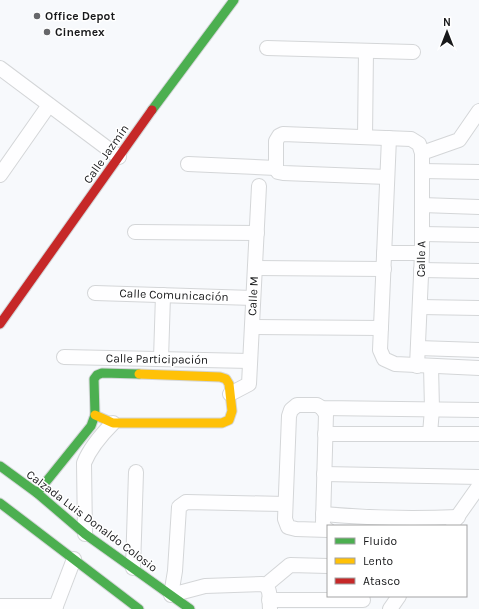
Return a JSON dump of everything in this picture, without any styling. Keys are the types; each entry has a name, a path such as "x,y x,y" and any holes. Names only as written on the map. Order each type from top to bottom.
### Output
{"street":[{"name":"Calle Jazmín","path":"0,324 156,104 234,0"},
{"path":"267,48 413,52"},
{"path":"365,137 366,51"},
{"path":"0,68 119,157"},
{"path":"0,174 49,105"},
{"path":"387,177 278,172 276,168 276,141 279,136 283,134 411,139 419,144 422,152 459,140 479,111"},
{"path":"389,138 380,350 384,359 395,364 479,368"},
{"name":"Calle A","path":"422,152 422,253 418,348 424,366 432,409 430,434"},
{"path":"188,164 276,168"},
{"path":"422,171 479,172"},
{"name":"Calle M","path":"230,394 248,384 259,186"},
{"path":"422,205 479,207"},
{"path":"135,232 257,233"},
{"path":"422,234 479,235"},
{"path":"384,253 422,253"},
{"path":"255,268 384,269"},
{"path":"421,270 479,271"},
{"name":"Calle Comunicación","path":"95,293 253,298"},
{"path":"160,359 163,295"},
{"path":"420,307 479,308"},
{"path":"252,327 381,328"},
{"path":"418,348 479,350"},
{"name":"Calle Participación","path":"64,357 250,360"},
{"path":"37,493 91,426 95,415 94,379 97,375 220,377 226,379 229,384 232,411 229,420 222,423 113,423 95,415"},
{"path":"297,405 317,405 322,408 326,414 323,514 325,530 296,529 288,527 285,518 285,504 289,416 291,410 297,405"},
{"path":"322,408 479,410"},
{"path":"84,537 84,462 106,430 113,423"},
{"path":"325,434 479,434"},
{"name":"Calzada Luis Donaldo Colosio","path":"0,466 37,493 84,537 133,568 190,609"},
{"path":"133,568 136,472"},
{"path":"324,474 479,477"},
{"path":"323,514 339,516 426,518 454,521 479,486"},
{"path":"285,504 186,502 179,507 175,571 171,596 204,586 266,585 290,565 327,566"},
{"path":"0,503 76,556 139,609"},
{"path":"0,606 55,608 76,556"},
{"path":"266,585 269,589 270,605 362,602"},
{"path":"390,609 398,597"}],"traffic: fast":[{"path":"152,110 234,0"},
{"path":"37,493 91,426 95,415 94,379 97,375 102,373 139,374"},
{"path":"0,466 37,493 85,534 190,609"},
{"path":"0,503 139,609"}],"traffic: slow":[{"path":"95,415 113,423 222,423 229,420 232,411 229,384 226,379 220,377 139,374"}],"traffic: jam":[{"path":"0,324 152,110"}],"place":[{"name":"Office Depot","path":"37,16"},
{"name":"Cinemex","path":"47,32"}]}
